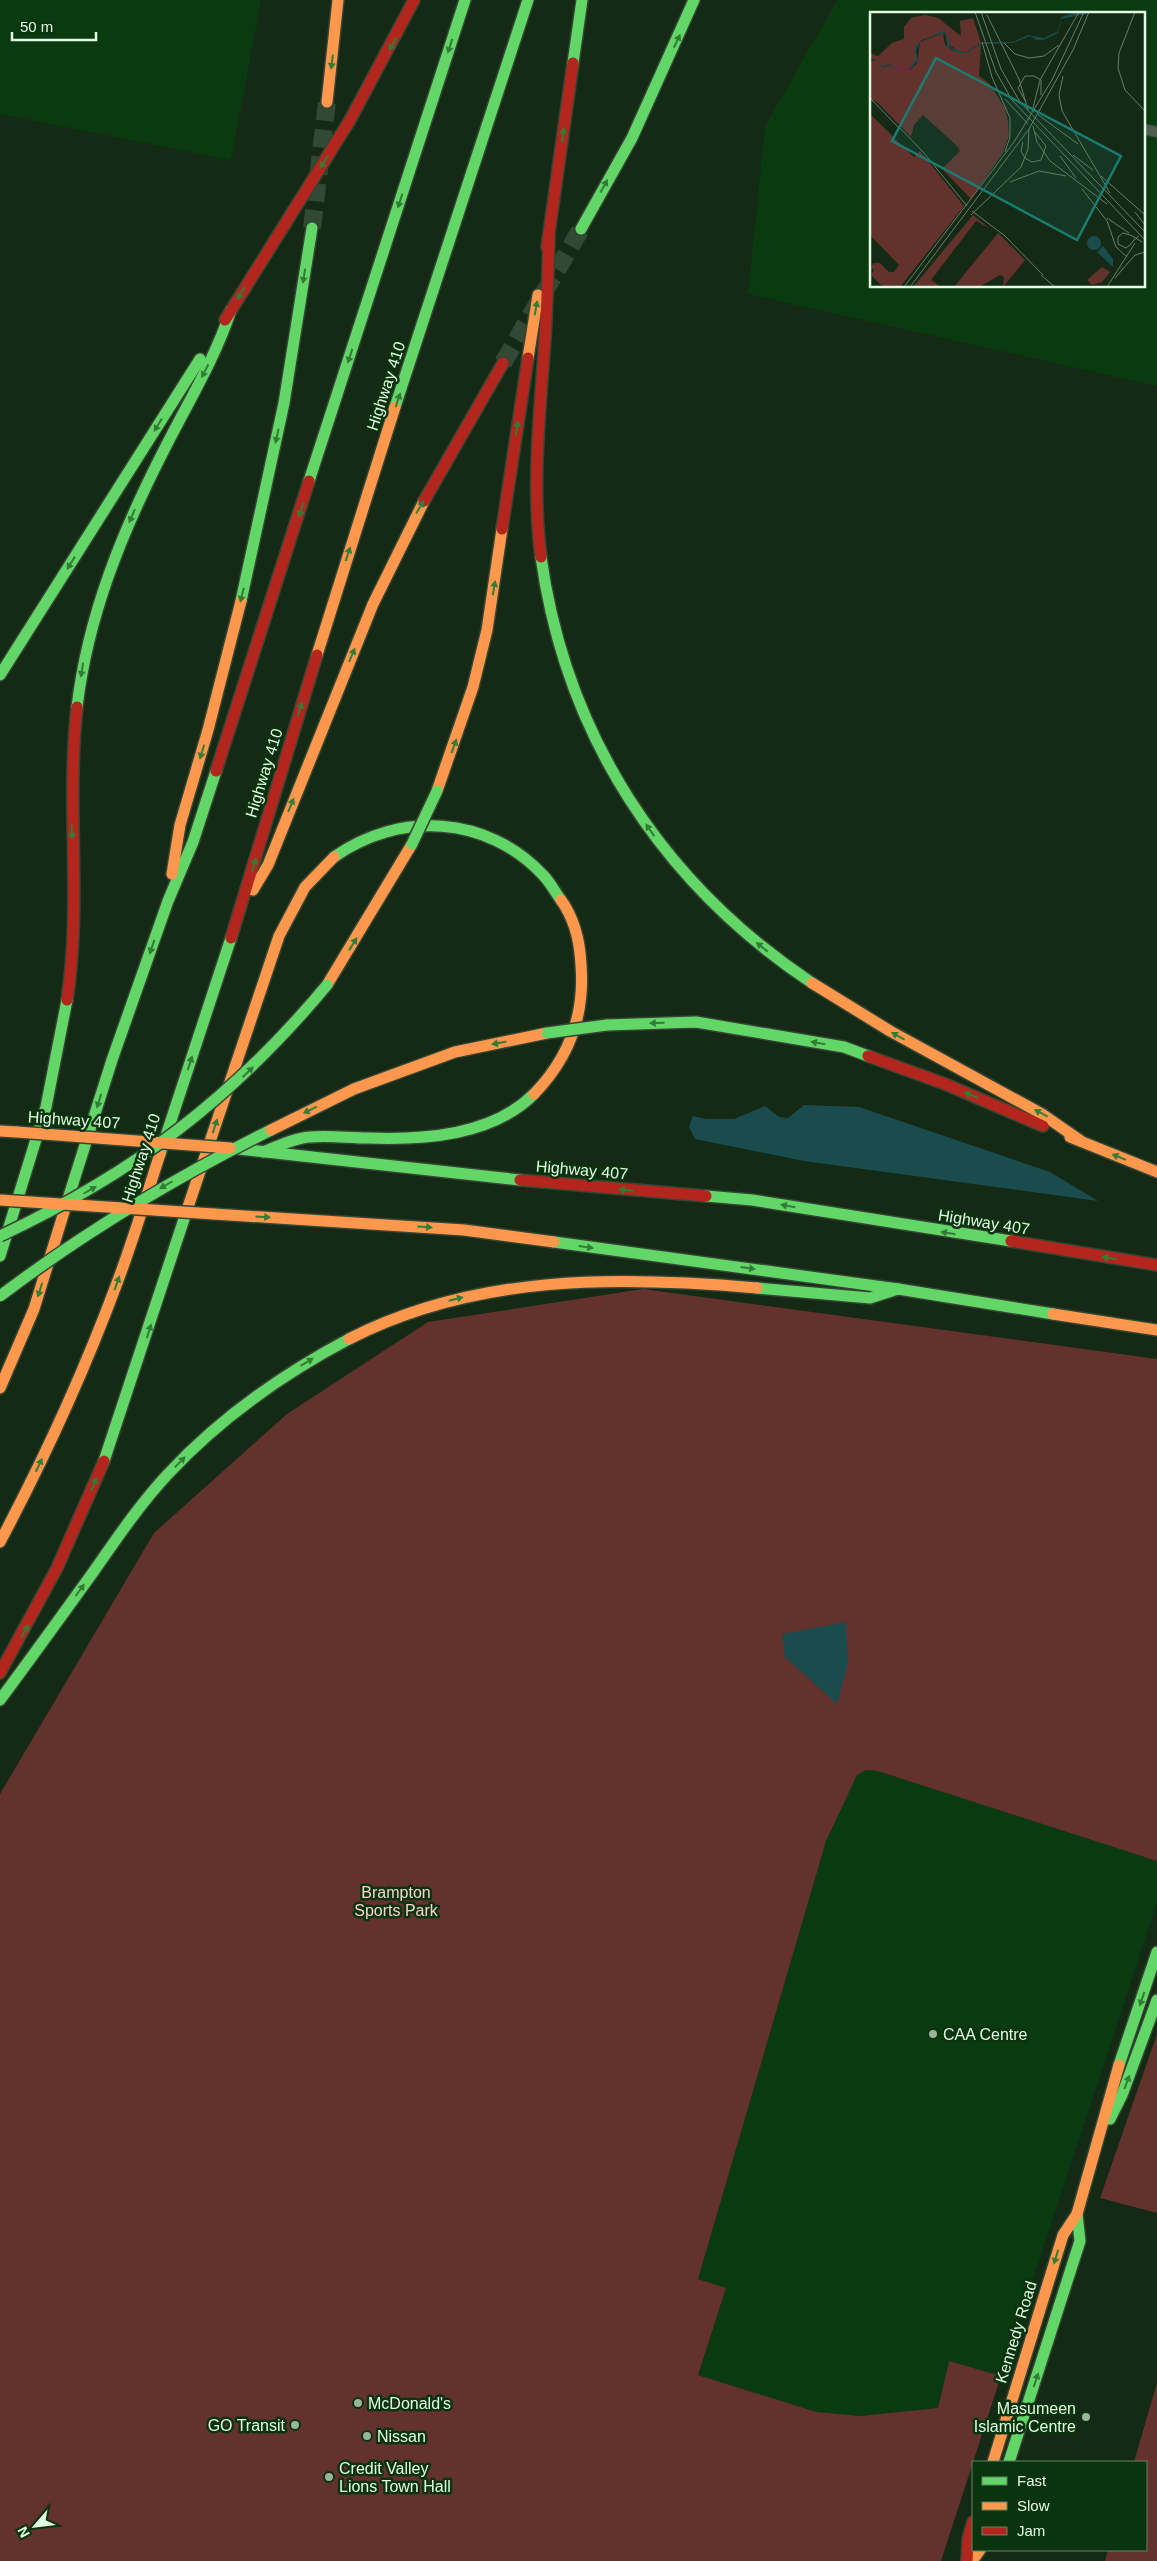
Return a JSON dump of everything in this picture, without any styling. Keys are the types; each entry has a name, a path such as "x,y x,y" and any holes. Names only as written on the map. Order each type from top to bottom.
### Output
{"main road":[{"path":"327,102 338,0"},
{"path":"337,23 344,0"},
{"path":"0,675 350,120 414,0"},
{"path":"0,1388 34,1309 112,1060 168,901 193,842 465,0"},
{"name":"Highway 410","path":"0,1542 25,1495 74,1390 117,1283 240,912 340,578 528,0"},
{"path":"0,1236 76,1199 126,1169 178,1132 230,1089 268,1053 305,1013 326,985 412,844 437,792 473,687 487,630 527,356 549,235 582,0"},
{"path":"581,229 632,138 694,0"},
{"path":"168,901 180,824 208,730 249,570 284,403 312,228"},
{"path":"549,235 537,472 542,567 556,635 566,669 586,719 616,779 659,843 679,868 729,919 772,955 813,984 893,1033 1057,1121 1081,1141"},
{"path":"0,1256 50,1096 67,1018 73,951 72,765 78,697 88,639 111,566 136,507 221,340 231,310"},
{"path":"240,912 268,865 378,595 416,514 503,363"},
{"path":"0,1673 29,1624 69,1544 104,1462 139,1363 170,1262 280,932 300,893 312,876 345,849 385,831 428,824 476,832 512,848 536,866 562,899 575,928 582,955 584,977 577,1026 564,1056 534,1096 496,1120 451,1134 390,1139 306,1137 264,1152"},
{"path":"0,1296 40,1265 120,1212 191,1170 354,1089 455,1052 547,1033 607,1025 696,1022 844,1047 945,1084 1157,1172"},
{"name":"Highway 407","path":"0,1131 230,1148 569,1186 752,1200 1157,1265"},
{"path":"0,1200 464,1230 898,1289 1157,1330"},
{"path":"0,1700 135,1513 179,1463 229,1415 275,1381 358,1334 436,1304 491,1290 535,1284 637,1279 870,1298 898,1289"},
{"name":"Kennedy Road","path":"993,2461 1063,2235 1077,2214 1099,2142 1110,2093 1157,1952"},
{"name":"Kennedy Road","path":"1099,2142 1122,2095 1157,2000"},
{"name":"Kennedy Road","path":"1009,2461 1080,2241 1077,2214"},
{"path":"967,2561 968,2539 972,2525"}],"street":[{"path":"1144,129 1157,132"}],"shaded area":[{"path":"0,0 261,0 231,160 0,114"},
{"path":"837,0 1157,0 1157,386 748,294 765,126"},
{"path":"866,1770 878,1771 1157,1861 1157,1903 1001,2376 949,2361 938,2408 860,2416 816,2413 698,2375 726,2289 698,2279 826,1841 857,1775"}],"green space":[{"name":"Brampton Sports Park","path":"643,1289 1157,1359 1157,1861 878,1771 866,1770 857,1775 826,1841 698,2279 726,2288 698,2375 816,2412 860,2416 938,2408 949,2361 1001,2376 941,2561 0,2561 0,1794 154,1533 287,1414 428,1322"},
{"path":"1157,2034 1157,2213 1100,2198"},
{"path":"1157,2383 1157,2561 1105,2561 1108,2551 1147,2551 1147,2461 1134,2461"}],"water":[{"path":"804,1105 859,1107 1050,1172 1098,1201 804,1161 695,1139 689,1127 693,1116 706,1119 734,1119 765,1106 779,1117 788,1118"},
{"path":"846,1622 848,1664 837,1704 785,1657 782,1634"}],"tunnel":[{"path":"312,228 327,102"},
{"path":"503,363 581,229"}],"traffic: fast":[{"path":"309,481 465,0"},
{"path":"395,407 528,0"},
{"path":"573,63 582,0"},
{"path":"581,229 632,138 694,0"},
{"path":"241,601 284,403 312,228"},
{"path":"77,707 89,640 98,607 121,543 149,481 209,364 231,310"},
{"path":"0,675 200,359"},
{"path":"541,557 554,623 573,685 598,744 630,800 667,851 710,899 758,943 812,983"},
{"path":"68,1199 112,1060 168,901 193,842 216,771"},
{"path":"412,844 437,791"},
{"path":"334,857 359,842 386,832 414,827 442,826 469,831 496,840 521,855 546,878 561,900"},
{"path":"160,1154 231,938"},
{"path":"0,1236 49,1212 94,1186 178,1130 255,1063 327,985"},
{"path":"0,1256 46,1107 67,1000"},
{"path":"607,1025 696,1022 844,1047 868,1056"},
{"path":"547,1033 607,1025"},
{"path":"263,1152 292,1141 310,1137 412,1138 456,1132 478,1127 498,1119 517,1108 534,1094"},
{"path":"0,1296 98,1228 166,1186 271,1130"},
{"path":"230,1148 520,1180"},
{"path":"706,1196 752,1200 1011,1241"},
{"path":"104,1461 187,1210"},
{"path":"554,1242 898,1289 1053,1314"},
{"path":"757,1288 870,1298 898,1289"},
{"path":"0,1700 129,1521 168,1474 230,1416 299,1367 349,1339"},
{"path":"1119,2065 1157,1952"},
{"path":"1110,2119 1122,2095 1157,2000"},
{"path":"1009,2461 1080,2241 1077,2214"}],"traffic: slow":[{"path":"327,102 338,0"},
{"path":"528,358 538,295"},
{"path":"317,655 395,407"},
{"path":"253,890 268,865 373,604 424,501"},
{"path":"437,791 473,687 487,630 502,529"},
{"path":"172,874 180,825 208,730 241,601"},
{"path":"327,985 412,844"},
{"path":"187,1210 279,936 305,887 334,857"},
{"path":"534,1094 557,1066 565,1051 572,1035 580,1001 582,983 578,940 573,923 561,900"},
{"path":"812,983 890,1031 1042,1114 1081,1141"},
{"path":"354,1089 455,1052 547,1033"},
{"path":"271,1130 354,1089"},
{"path":"0,1131 17,1132"},
{"path":"17,1132 230,1148"},
{"path":"1070,1137 1157,1172"},
{"path":"0,1542 48,1447 91,1349 123,1267 160,1154"},
{"path":"0,1388 34,1309 68,1199"},
{"path":"0,1200 214,1214"},
{"path":"214,1214 464,1230 554,1242"},
{"path":"349,1339 397,1318 447,1302 497,1291 548,1285 600,1282 705,1284 757,1288"},
{"path":"1053,1314 1157,1330"},
{"path":"993,2461 1063,2235 1077,2214 1119,2065"},
{"path":"972,2561 979,2551"}],"traffic: jam":[{"path":"225,320 350,120 414,0"},
{"path":"547,247 573,63"},
{"path":"541,557 538,532 537,455 546,323 549,235"},
{"path":"502,529 528,358"},
{"path":"424,501 503,363"},
{"path":"216,771 309,481"},
{"path":"231,938 317,655"},
{"path":"67,1000 73,927 73,780 77,707"},
{"path":"868,1056 945,1084 1043,1126"},
{"path":"520,1180 706,1196"},
{"path":"1011,1241 1157,1265"},
{"path":"0,1673 57,1568 104,1461"},
{"path":"967,2561 968,2539 972,2525"}],"place":[{"name":"CAA Centre","path":"933,2034"},
{"name":"McDonald's","path":"358,2403"},
{"name":"Masumeen Islamic Centre","path":"1086,2417"},
{"name":"GO Transit","path":"295,2425"},
{"name":"Nissan","path":"367,2436"},
{"name":"Credit Valley Lions Town Hall","path":"329,2477"}]}
